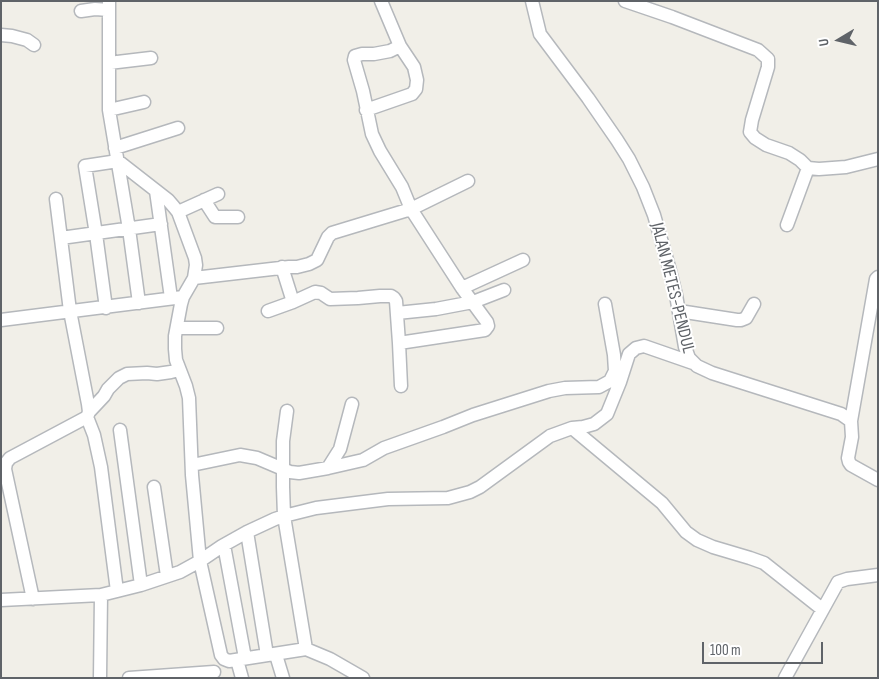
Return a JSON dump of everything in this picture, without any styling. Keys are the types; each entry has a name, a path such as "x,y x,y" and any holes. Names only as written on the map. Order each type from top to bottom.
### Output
{"street":[{"path":"366,110 412,94 416,89 417,80 414,67 400,46 381,1"},
{"name":"JALAN METES-PENDUL","path":"532,1 540,34 617,140 639,180 662,240 672,276 686,352 692,363 712,373 840,414 851,421"},
{"path":"625,1 672,16 758,50 768,59 768,67 750,132 755,138 766,145 789,153 808,168 846,167 878,159"},
{"path":"81,11 109,6 109,110 139,303"},
{"path":"1,35 19,38 34,45"},
{"path":"399,343 485,330 488,326 488,322 462,288 411,209 395,173 380,151 372,134 354,60 355,56 390,51 400,46"},
{"path":"109,62 151,58"},
{"path":"109,110 144,102"},
{"path":"116,148 178,128"},
{"path":"1,320 106,308 177,298 194,278 196,265 194,251 178,212 168,200 118,161 85,166 106,308"},
{"path":"787,225 808,168"},
{"path":"194,278 309,264 317,260 328,237 332,233 411,209 468,181"},
{"path":"156,191 177,298 176,360 189,398 193,499 200,562 221,656 224,660 241,659 306,650 330,659 363,678"},
{"path":"178,212 218,194"},
{"path":"56,199 70,311 88,404 88,415 99,458 117,591"},
{"path":"204,200 215,217 238,217"},
{"path":"61,238 161,224"},
{"path":"462,288 523,260"},
{"path":"282,268 293,302"},
{"path":"878,277 851,421 852,437 848,458 851,465 878,480"},
{"path":"396,307 436,309 473,302 504,290"},
{"path":"268,311 315,292 321,293 330,299 391,296 396,307 401,386"},
{"path":"605,304 617,377"},
{"path":"679,311 741,320 746,318 754,304"},
{"path":"177,328 217,328"},
{"path":"1,600 101,595 141,584 180,572 200,562 247,532 274,519 316,508 361,502 397,499 436,499 458,496 480,487 550,436 572,428 594,424 606,414 617,377 632,350 644,346 692,363"},
{"path":"32,599 4,463 88,415 108,389 120,378 128,374 157,374 179,370"},
{"path":"192,465 240,455 258,458 290,472 299,473 328,468 363,460 384,448 473,415 549,391 565,388 599,387 617,377"},
{"path":"328,468 340,449 352,404"},
{"path":"287,411 283,441 282,487 284,516 306,650"},
{"path":"572,428 662,503 686,532 697,540 713,547 764,563 822,610"},
{"path":"120,430 141,584"},
{"path":"154,487 167,576"},
{"path":"247,532 272,655 283,678"},
{"path":"224,545 241,659 242,678"},
{"path":"785,678 838,582 846,579 878,575"},
{"path":"100,678 101,595"},
{"path":"129,678 214,672"}]}
